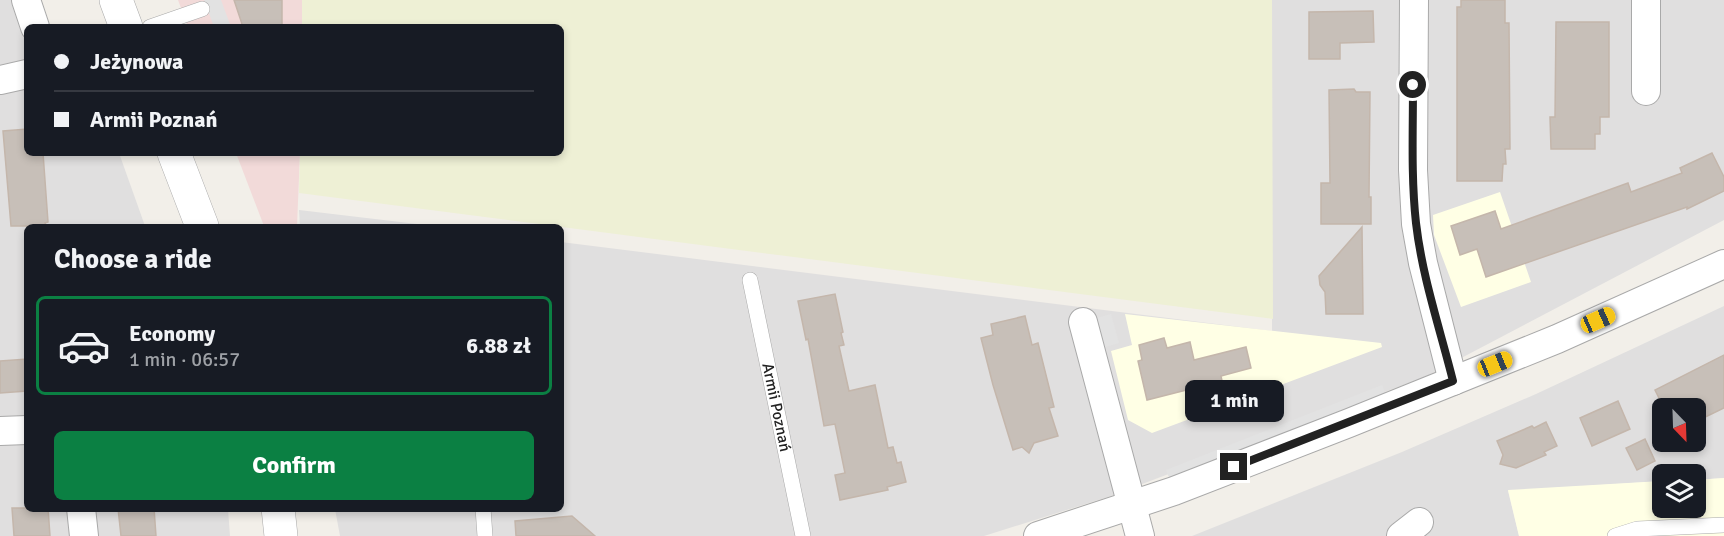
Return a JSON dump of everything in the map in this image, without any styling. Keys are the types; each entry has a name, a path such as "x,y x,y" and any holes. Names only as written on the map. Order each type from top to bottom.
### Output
{"street":[{"path":"26,0 34,24"},
{"path":"116,0 125,24"},
{"path":"1414,0 1413,170 1416,224 1423,263 1453,381"},
{"path":"1646,0 1647,92"},
{"path":"0,80 24,75"},
{"path":"175,156 201,224"},
{"path":"1038,536 1245,463 1453,381 1557,339 1724,264"},
{"path":"1083,322 1140,536"},
{"path":"0,432 24,430"},
{"path":"81,512 84,536"},
{"path":"279,512 281,536"}],"lane":[{"path":"159,24 202,9"},
{"name":"Armii Poznań","path":"750,280 803,536"},
{"path":"483,512 485,536"},
{"path":"1615,536 1637,529 1724,525"}],"shaded area":[{"path":"0,0 15,0 24,25 24,156 120,156 144,224 24,224 24,512 228,512 230,536 0,536"},
{"path":"178,0 302,0 302,24 187,24"},
{"path":"204,0 221,0 230,24 213,24"},
{"path":"302,0 1272,0 1273,319 564,227 564,224 539,224 299,193 300,156 564,156 564,24 302,24"},
{"path":"1272,0 1724,0 1724,220 1427,376 1108,497 984,536 340,536 336,512 564,512 564,242 1272,331"},
{"path":"237,156 300,156 297,224 263,224"},
{"path":"1500,192 1531,282 1461,307 1434,235 1433,215"},
{"path":"299,210 417,224 300,224"},
{"path":"1724,306 1724,478 1706,479 1706,464 1652,464 1652,482 1508,491 1519,536 1192,536 1402,452 1536,394"},
{"path":"1111,314 1119,343 1091,351 1083,322"},
{"path":"1125,314 1381,343 1382,347 1152,433 1128,420 1111,351 1132,345"},
{"path":"1382,385 1390,406 1174,491 1166,470"},
{"path":"1724,478 1724,536 1519,536 1508,490 1652,482 1652,518 1706,518 1706,479"}],"building":[{"path":"234,0 282,0 282,24 242,24"},
{"path":"1461,0 1505,0 1505,23 1509,23 1510,149 1505,149 1506,164 1503,164 1502,181 1457,181 1457,7 1461,7"},
{"path":"1373,11 1374,42 1340,43 1340,59 1309,59 1309,12"},
{"path":"1556,22 1609,22 1609,117 1600,117 1600,134 1595,134 1595,149 1551,149 1550,117 1555,117"},
{"path":"1354,89 1356,92 1370,92 1371,224 1321,224 1321,183 1330,183 1329,90"},
{"path":"24,129 24,156 43,156 48,222 45,224 11,226 3,131"},
{"path":"1712,153 1724,177 1724,191 1687,209 1687,207 1486,277 1477,249 1460,255 1451,226 1495,211 1501,229 1628,183 1631,192 1682,173 1680,168"},
{"path":"1362,227 1363,314 1326,314 1325,292 1320,285 1319,276"},
{"path":"835,294 844,345 839,346 849,391 875,385 888,448 893,447 897,463 901,462 906,482 887,487 888,490 840,500 835,475 845,473 835,424 824,426 808,339 806,340 798,301"},
{"path":"1025,316 1032,345 1038,343 1054,407 1049,408 1058,436 1034,443 1029,453 1022,447 1013,450 981,338 993,335 991,324"},
{"path":"1164,338 1167,348 1190,342 1194,360 1246,347 1251,368 1221,376 1222,381 1147,400 1138,361 1142,360 1139,345"},
{"path":"1724,355 1724,408 1706,417 1706,398 1659,398 1655,390"},
{"path":"24,359 24,391 0,393 0,361"},
{"path":"1618,401 1630,429 1592,446 1580,418"},
{"path":"1546,422 1557,446 1544,452 1546,455 1516,468 1500,464 1503,455 1497,441"},
{"path":"1645,439 1655,461 1637,470 1626,448"},
{"path":"12,508 24,508 24,512 48,512 50,536 14,536"},
{"path":"118,512 154,512 156,536 121,536"},
{"path":"572,516 595,536 516,536 515,521"}],"route":[{"path":"1234,467 1453,381 1423,263 1416,224 1413,170 1413,85"}]}
